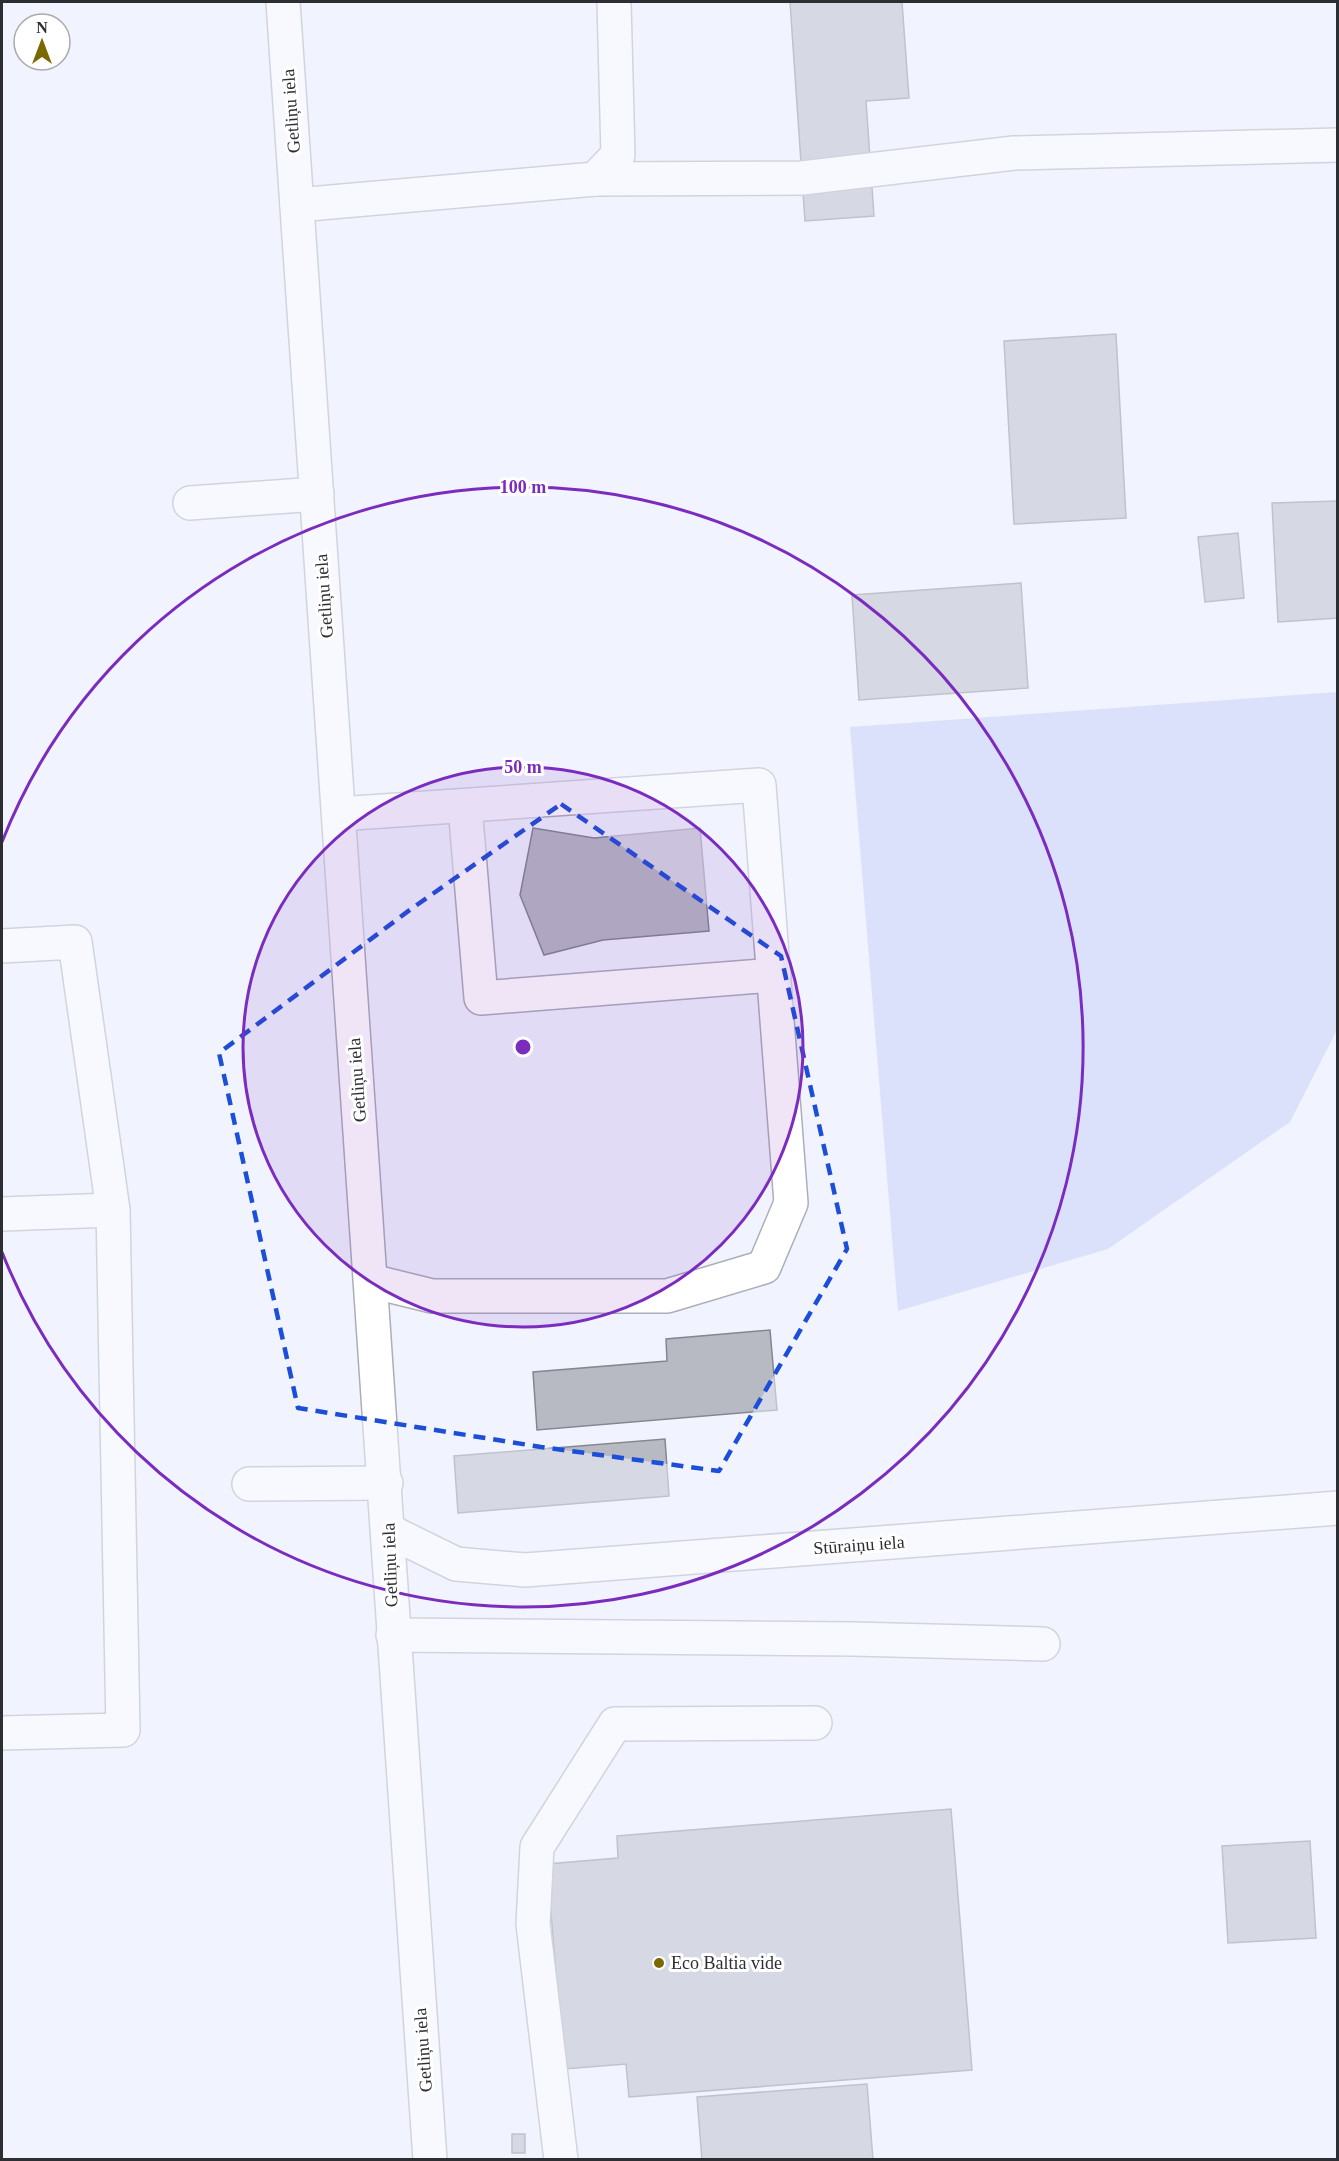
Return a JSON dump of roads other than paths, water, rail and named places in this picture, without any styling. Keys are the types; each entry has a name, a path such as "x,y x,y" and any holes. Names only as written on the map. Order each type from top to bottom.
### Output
{"street":[{"name":"Getliņu iela","path":"283,2 386,1483 393,1635 430,2160"},
{"path":"595,179 618,155 614,2"},
{"path":"297,205 595,179 802,178 1014,153 1338,145"},
{"path":"189,503 317,494"},
{"path":"339,814 759,785 791,1203 764,1267 667,1296 432,1296 371,1281"},
{"path":"465,806 481,998 774,975"},
{"path":"2,946 75,942 113,1210 123,1730 2,1733"},
{"path":"2,1214 113,1210"},
{"path":"249,1484 386,1483"},
{"name":"Stūraiņu iela","path":"389,1531 456,1564 525,1570 1338,1508"},
{"path":"393,1635 853,1639 1043,1644"},
{"path":"561,2160 533,1924 537,1847 615,1724 815,1723"}],"place":[{"name":"Eco Baltia vide","path":"659,1963"}]}
